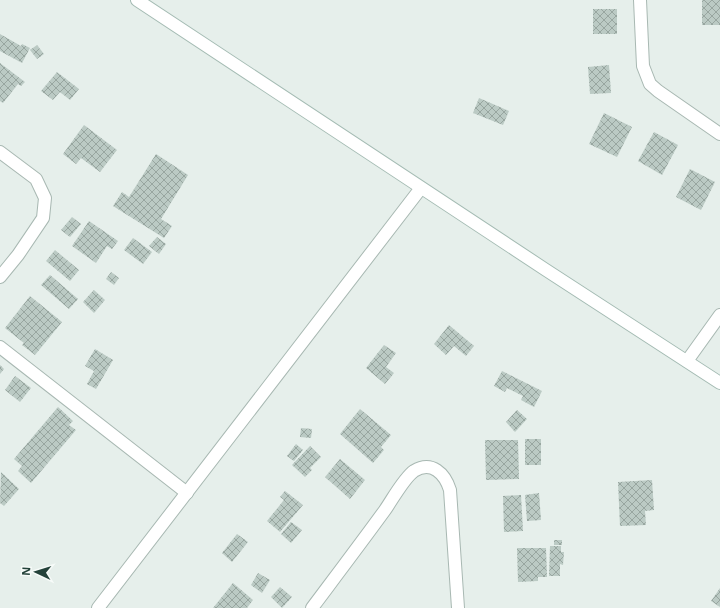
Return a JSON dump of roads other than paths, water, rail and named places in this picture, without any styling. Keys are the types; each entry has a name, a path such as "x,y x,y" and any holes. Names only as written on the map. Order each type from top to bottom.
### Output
{"street":[{"path":"137,0 720,383"},
{"path":"640,0 643,66 650,84 720,134"},
{"path":"0,152 36,179 45,198 43,218 18,255 0,277"},
{"path":"98,608 421,188"},
{"path":"687,361 720,315"},
{"path":"0,347 187,493"},
{"path":"312,608 406,479 415,471 432,468 442,473 447,480 450,490 458,608"}]}
